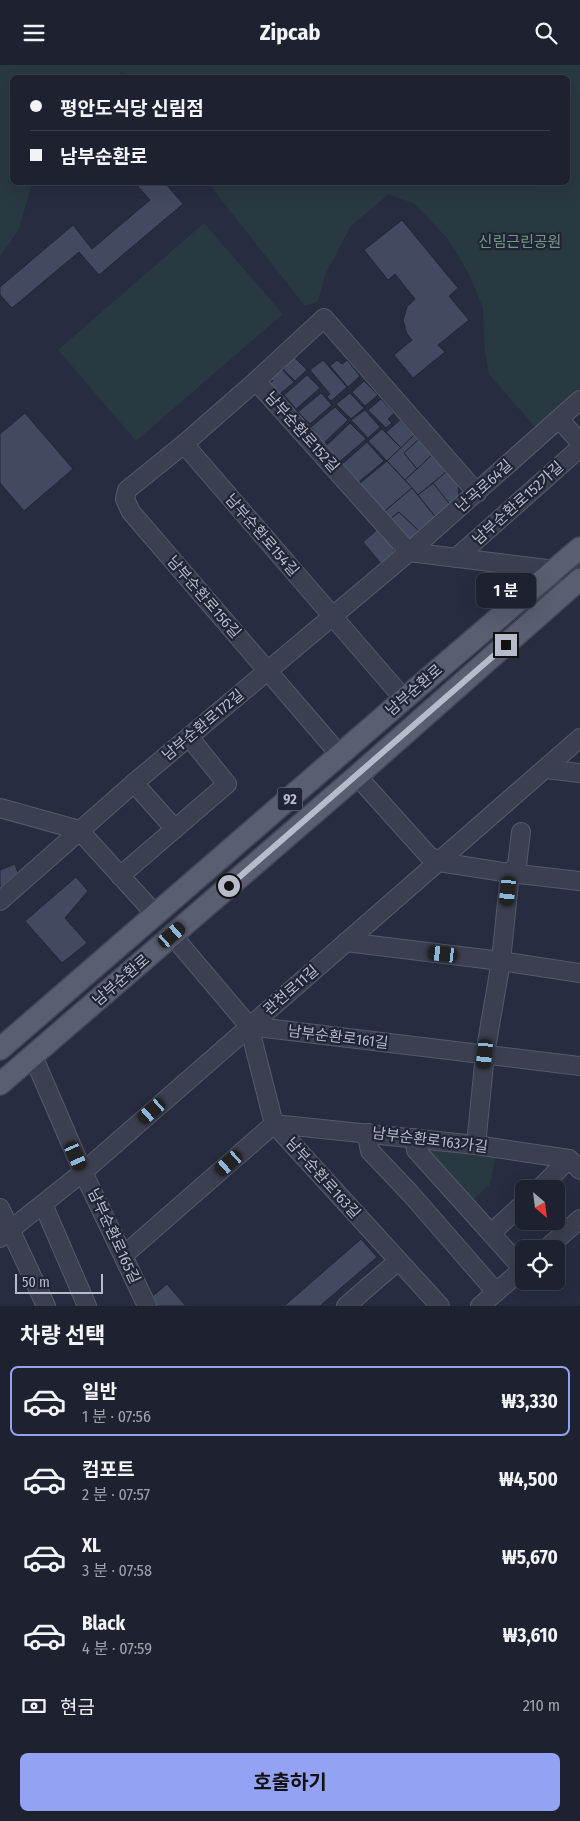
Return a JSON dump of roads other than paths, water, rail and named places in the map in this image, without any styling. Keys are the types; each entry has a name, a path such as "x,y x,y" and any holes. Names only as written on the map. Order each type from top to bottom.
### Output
{"main road":[{"name":"남부순환로","path":"0,1049 580,548"},
{"name":"남부순환로","path":"0,1084 357,776 580,579"}],"street":[{"name":"남부순환로152길","path":"409,553 256,381 324,318 477,493"},
{"path":"184,444 256,381"},
{"name":"난곡로64길","path":"409,553 580,401"},
{"path":"559,419 580,442"},
{"name":"남부순환로154길","path":"184,444 404,699"},
{"name":"남부순환로156길","path":"184,444 127,490 125,499 131,512 340,755"},
{"name":"남부순환로152가길","path":"456,558 580,448"},
{"path":"409,553 580,573"},
{"name":"남부순환로172길","path":"0,901 79,830 188,737 409,553"},
{"path":"120,876 227,784 188,737"},
{"name":"관천로11길","path":"5,1234 84,1172 580,738"},
{"path":"546,769 580,773"},
{"path":"357,776 428,855 439,862 580,881"},
{"path":"134,783 175,829"},
{"path":"0,808 79,830 156,915"},
{"path":"476,1145 485,1054 501,961 510,873 517,865 521,832"},
{"path":"172,935 249,1026"},
{"path":"346,942 501,961 580,973"},
{"name":"남부순환로161길","path":"249,1026 580,1065"},
{"name":"남부순환로163길","path":"249,1026 274,1124 440,1306"},
{"name":"남부순환로165길","path":"33,1056 84,1172 147,1306"},
{"path":"124,1255 274,1124"},
{"name":"남부순환로163가길","path":"274,1124 476,1145 575,1165"},
{"path":"369,1133 370,1151 410,1193 496,1292"},
{"path":"414,1138 416,1150 515,1259"},
{"path":"552,1180 575,1165"},
{"path":"43,1204 87,1306"},
{"path":"0,1208 5,1234 46,1306"},
{"path":"491,1233 515,1211"},
{"path":"556,1240 580,1219"},
{"path":"346,1306 398,1261"},
{"path":"480,1306 515,1275"}],"park label":[{"name":"신림근린공원","path":"520,242"}]}
